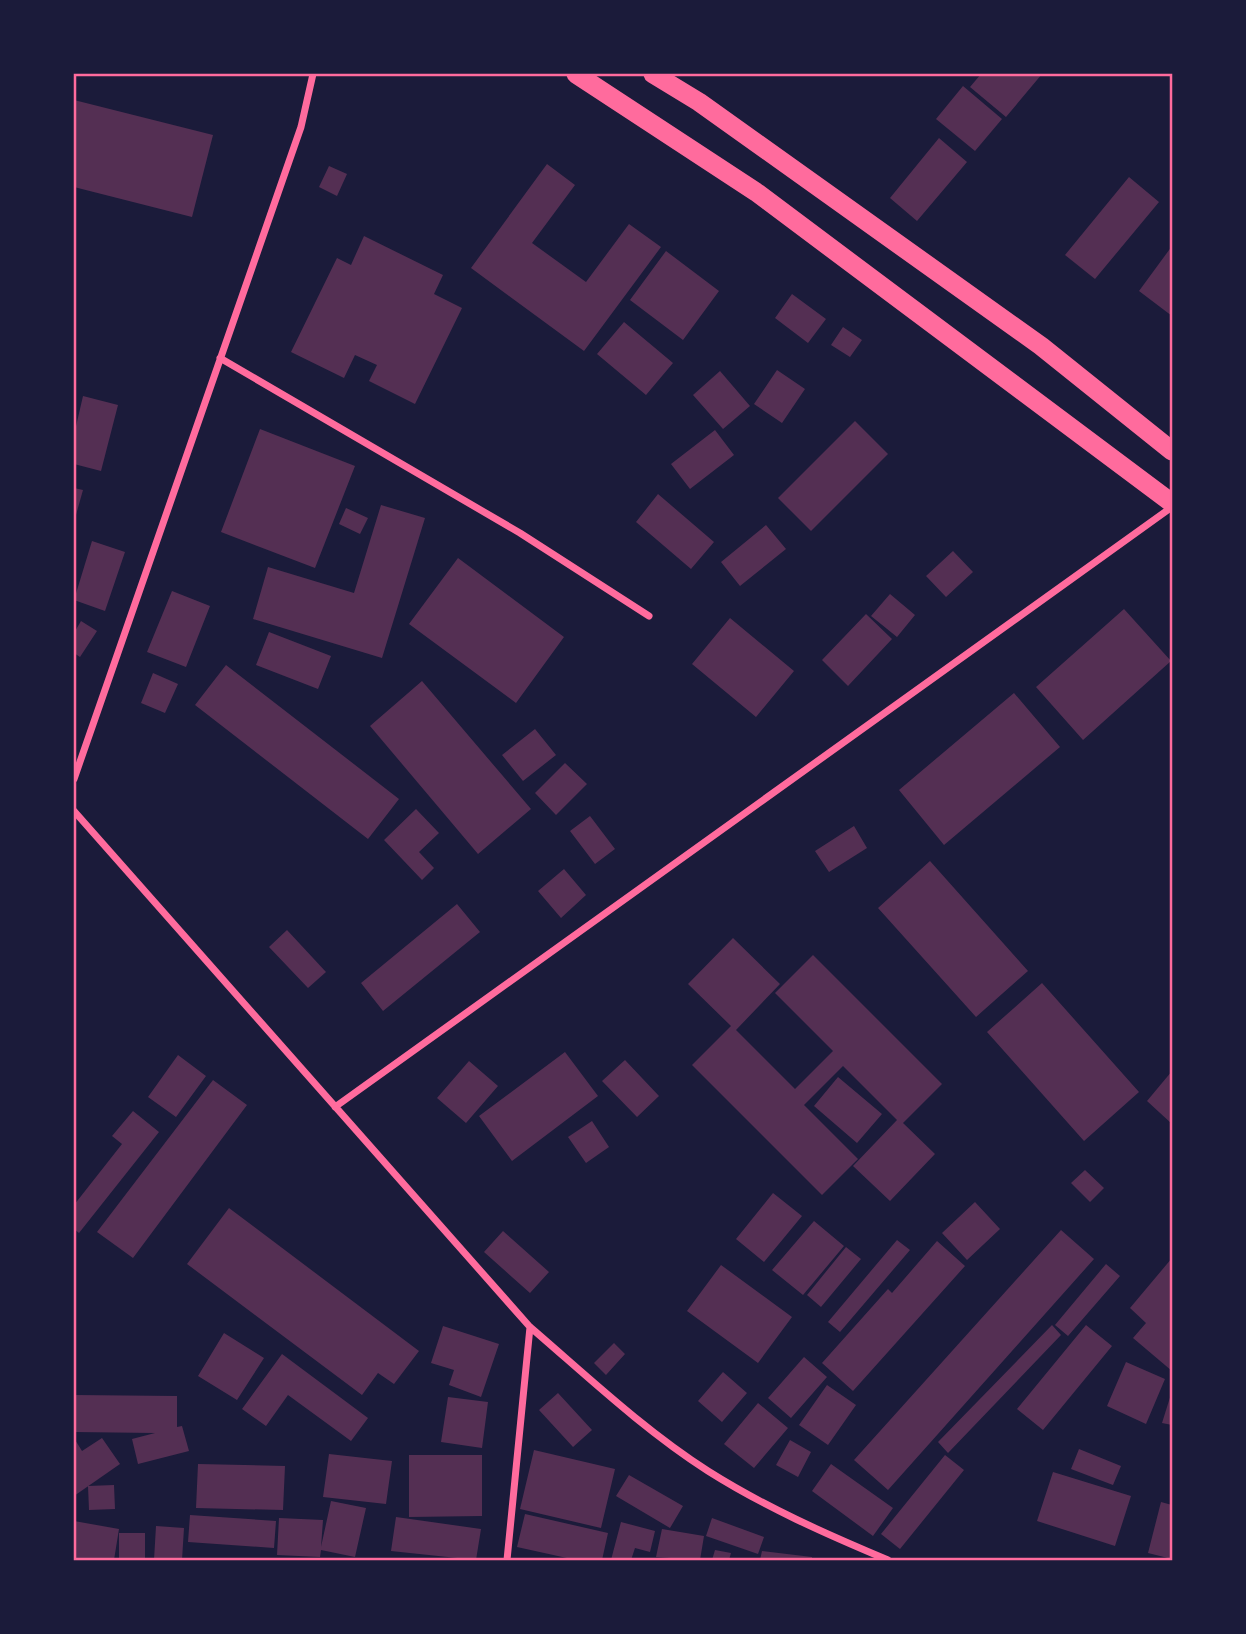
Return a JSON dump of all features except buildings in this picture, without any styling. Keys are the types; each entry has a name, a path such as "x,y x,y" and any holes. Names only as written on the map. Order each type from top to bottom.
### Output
{"highway":[{"path":"576,74 756,192 1172,504"},
{"path":"653,74 699,102 1041,346 1172,451"}],"street":[{"path":"74,779 301,127 313,74"},
{"path":"220,358 520,533 649,616"},
{"path":"335,1107 1172,504"},
{"path":"74,811 530,1327 611,1396 706,1470 796,1522 888,1560"},
{"path":"507,1560 530,1327"}]}
